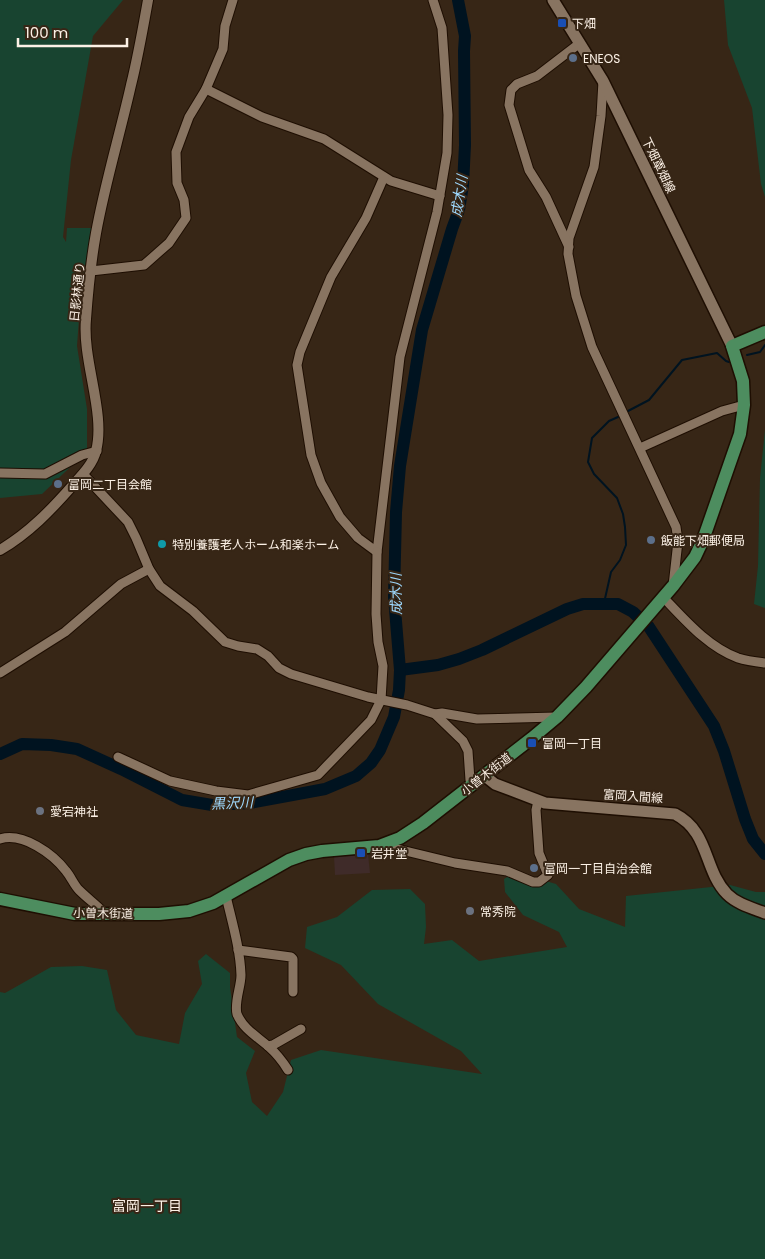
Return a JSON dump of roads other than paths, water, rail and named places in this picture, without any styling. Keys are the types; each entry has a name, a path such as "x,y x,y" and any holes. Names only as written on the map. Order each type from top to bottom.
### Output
{"main road":[{"name":"下畑軍畑線","path":"553,0 603,81 732,346"},
{"path":"732,346 765,332"},
{"name":"小曽木街道","path":"0,899 75,914 189,911 213,903 275,868 306,854 371,847 388,843 412,831 485,776 557,717 586,687 695,557 704,540 740,434 744,405 743,381 732,346"},
{"name":"富岡入間線","path":"485,776 495,784 538,801 675,814 692,825 699,834 717,878 726,893 739,903 765,913"}],"street":[{"name":"日影林通り","path":"0,550 32,528 51,510 83,474 94,458 96,451 98,428 85,337 90,271 96,232 132,83 148,0"},
{"path":"90,271 144,265 169,243 186,218 184,200 177,183 176,152 189,117 206,89 223,49 225,26 233,0"},
{"path":"118,757 170,782 248,796 318,775 371,720 386,701 376,614 377,552 400,357 426,259 446,166 448,115 442,28 433,0"},
{"path":"569,248 546,197 529,170 508,105 510,90 517,84 537,76 580,43"},
{"path":"603,81 601,116 594,167 569,238 568,254 576,296 592,347 678,534 678,548 672,586"},
{"path":"206,89 262,118 324,140 398,184 440,196"},
{"path":"377,552 358,538 340,517 322,483 311,455 297,365 300,352 331,277 366,218 384,177"},
{"path":"640,448 722,411 744,405"},
{"path":"0,473 45,474 82,454 96,451"},
{"path":"83,474 116,507 128,522 148,569 160,586 193,611 225,642 257,649 268,656 279,668 291,674 435,714 464,741 468,751 470,780 473,784"},
{"path":"0,673 65,632 120,584 148,569"},
{"path":"661,599 695,630 718,647 739,658 765,663"},
{"path":"435,714 442,713 477,719 557,717"},
{"path":"388,843 393,848 455,863 507,871 532,882 539,882 548,875 538,853 536,810 538,801"},
{"path":"0,840 11,837 20,839 55,859 67,872 79,890 105,914"},
{"path":"226,896 238,950 241,977 237,1007 238,1014 243,1024 257,1039 281,1058 288,1070"},
{"path":"238,950 291,957 293,959 293,992"},
{"path":"268,1046 301,1029"}],"waterway":[{"name":"成木川","path":"0,754 22,744 51,745 77,749 182,800 212,805 250,803 325,789 356,776 371,763 380,750 394,717 399,690 400,670 394,597 396,512 400,466 422,330 459,210 463,185 465,36 458,0"},
{"path":"747,355 760,352 765,345"},
{"path":"628,411 649,400 682,360 717,353 729,362"},
{"path":"604,603 611,572 620,560 626,545 625,527 623,514 617,498 594,474 588,462 592,438 609,421 618,417"},
{"name":"成木川","path":"400,670 438,665 459,659 567,609 583,604 618,604 633,612 649,627 714,726 724,751 745,819 753,839 765,854"}],"place":[{"name":"下畑","path":"562,23"},
{"name":"ENEOS","path":"573,58"},
{"name":"富岡二丁目会館","path":"58,484"},
{"name":"飯能下畑郵便局","path":"651,540"},
{"name":"特別養護老人ホーム和楽ホーム","path":"162,544"},
{"name":"富岡一丁目","path":"532,743"},
{"name":"愛宕神社","path":"40,811"},
{"name":"岩井堂","path":"361,853"},
{"name":"富岡一丁目自治会館","path":"534,868"},
{"name":"常秀院","path":"470,911"}],"district":[{"name":"富岡一丁目","path":"147,1206"}],"water label":[{"name":"黒沢川","path":"232,803"}]}
